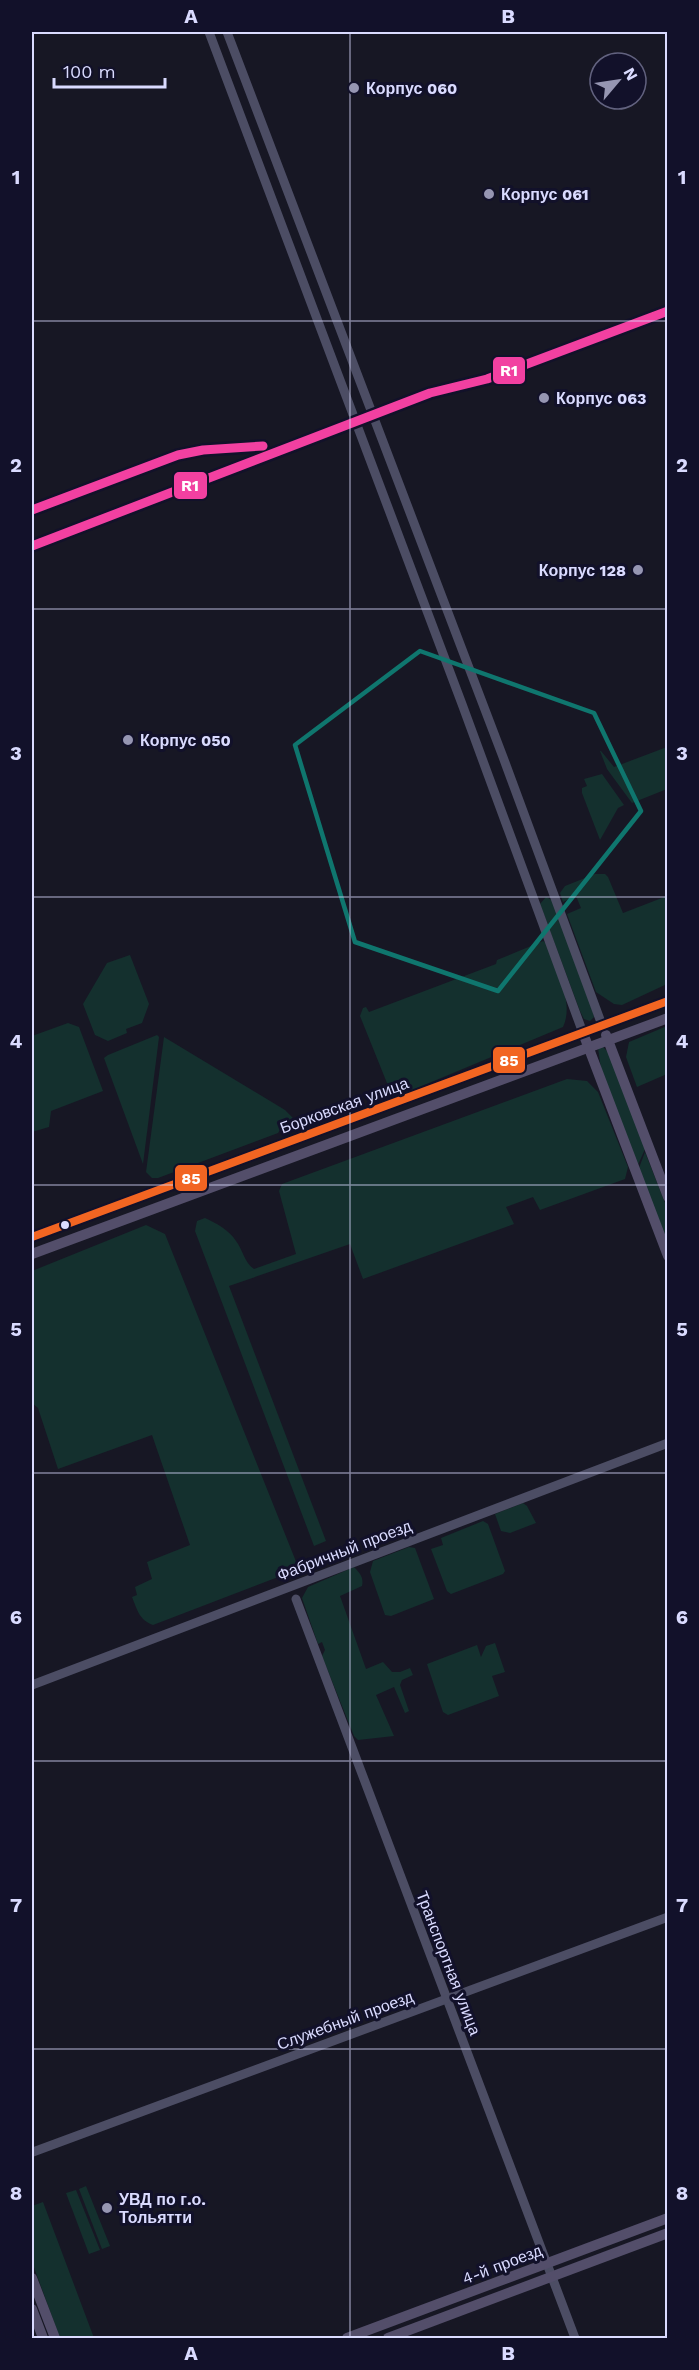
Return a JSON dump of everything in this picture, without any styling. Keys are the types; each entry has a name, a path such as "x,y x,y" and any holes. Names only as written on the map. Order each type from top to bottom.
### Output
{"main road":[{"name":"Борковская улица","path":"32,1237 668,1001"},
{"name":"Борковская улица","path":"32,1254 668,1018"},
{"path":"602,1025 668,1197"},
{"path":"583,1033 668,1256"},
{"path":"150,1193 155,1208"},
{"name":"4-й проезд","path":"347,2338 668,2218"},
{"name":"4-й проезд","path":"388,2338 668,2233"},
{"path":"32,2278 55,2338"},
{"path":"32,2309 43,2338"}],"street":[{"path":"209,32 583,1033"},
{"path":"227,32 506,764 602,1025"},
{"path":"229,83 245,77"},
{"path":"324,337 340,331"},
{"path":"394,523 410,517"},
{"name":"Фабричный проезд","path":"32,1685 668,1443"},
{"name":"Транспортная улица","path":"296,1599 575,2338"},
{"name":"Служебный проезд","path":"33,2152 668,1917"}],"highlighted area":[{"path":"420,651 594,713 641,811 498,991 355,942 295,745"}],"green space":[{"path":"667,747 667,789 632,803 607,769 600,751 614,767"},
{"path":"602,774 624,805 618,808 600,840 582,788 587,786 584,779"},
{"path":"595,874 605,874 608,877 623,913 667,896 667,984 622,1005 614,1004 596,992 567,914 581,908 576,896 563,902 560,893 565,886"},
{"path":"546,897 552,900 593,1012 594,1017 590,1021 584,1019 580,1011 540,904"},
{"path":"543,941 546,943 565,996 567,1007 563,1027 393,1098 360,1016 363,1008 366,1007 369,1012 496,964 497,960"},
{"path":"130,955 149,1004 142,1023 126,1029 127,1033 108,1041 95,1035 83,1004 107,963"},
{"path":"68,1023 79,1027 103,1091 51,1111 49,1127 32,1132 32,1036"},
{"path":"667,1026 667,1074 637,1087 626,1057 629,1042"},
{"path":"157,1035 159,1037 143,1164 104,1058"},
{"path":"164,1037 285,1110 295,1120 282,1127 278,1133 158,1178 152,1178 146,1172"},
{"path":"602,1046 609,1053 645,1149 638,1165 601,1069 598,1048"},
{"path":"567,1079 587,1081 598,1092 628,1167 625,1179 540,1210 533,1197 506,1207 514,1224 363,1279 350,1244 229,1286 326,1541 314,1546 195,1231 197,1221 205,1218 226,1230 254,1269 296,1254 279,1191 282,1184"},
{"path":"645,1152 667,1208 667,1244 639,1168"},
{"path":"146,1225 165,1234 299,1569 153,1625 148,1623 137,1610 132,1597 137,1595 135,1587 152,1579 147,1562 190,1545 152,1435 58,1469 38,1408 32,1403 32,1271"},
{"path":"523,1503 536,1523 510,1533 501,1531 495,1514"},
{"path":"483,1521 488,1524 505,1571 503,1574 451,1594 447,1591 431,1549 443,1545 441,1538"},
{"path":"409,1547 415,1548 434,1599 391,1616 385,1615 370,1572 373,1561"},
{"path":"354,1567 361,1576 362,1586 340,1596 366,1669 383,1662 392,1672 410,1668 413,1675 402,1680 400,1685 409,1711 405,1713 394,1687 376,1695 394,1736 358,1740 354,1736 322,1656 325,1650 322,1642 318,1644 302,1598 308,1587"},
{"path":"495,1643 505,1672 492,1676 499,1696 448,1715 443,1712 427,1664 477,1645 481,1657 486,1646"},
{"path":"86,2186 110,2246 102,2249 79,2189"},
{"path":"76,2190 100,2250 89,2254 66,2193"},
{"path":"43,2202 94,2338 60,2338 32,2262 32,2206"}],"transit line":[{"name":"R1","path":"32,546 430,393 487,379 668,311"},
{"name":"R1","path":"32,510 178,455 203,450 263,446"},
{"name":"85","path":"32,1237 668,1001"}],"place":[{"name":"Корпус 060","path":"354,88"},
{"name":"Корпус 061","path":"489,194"},
{"name":"Корпус 063","path":"544,398"},
{"name":"Корпус 128","path":"638,570"},
{"name":"Корпус 050","path":"128,740"},
{"name":"УВД по г.о. Тольятти","path":"107,2208"}]}
